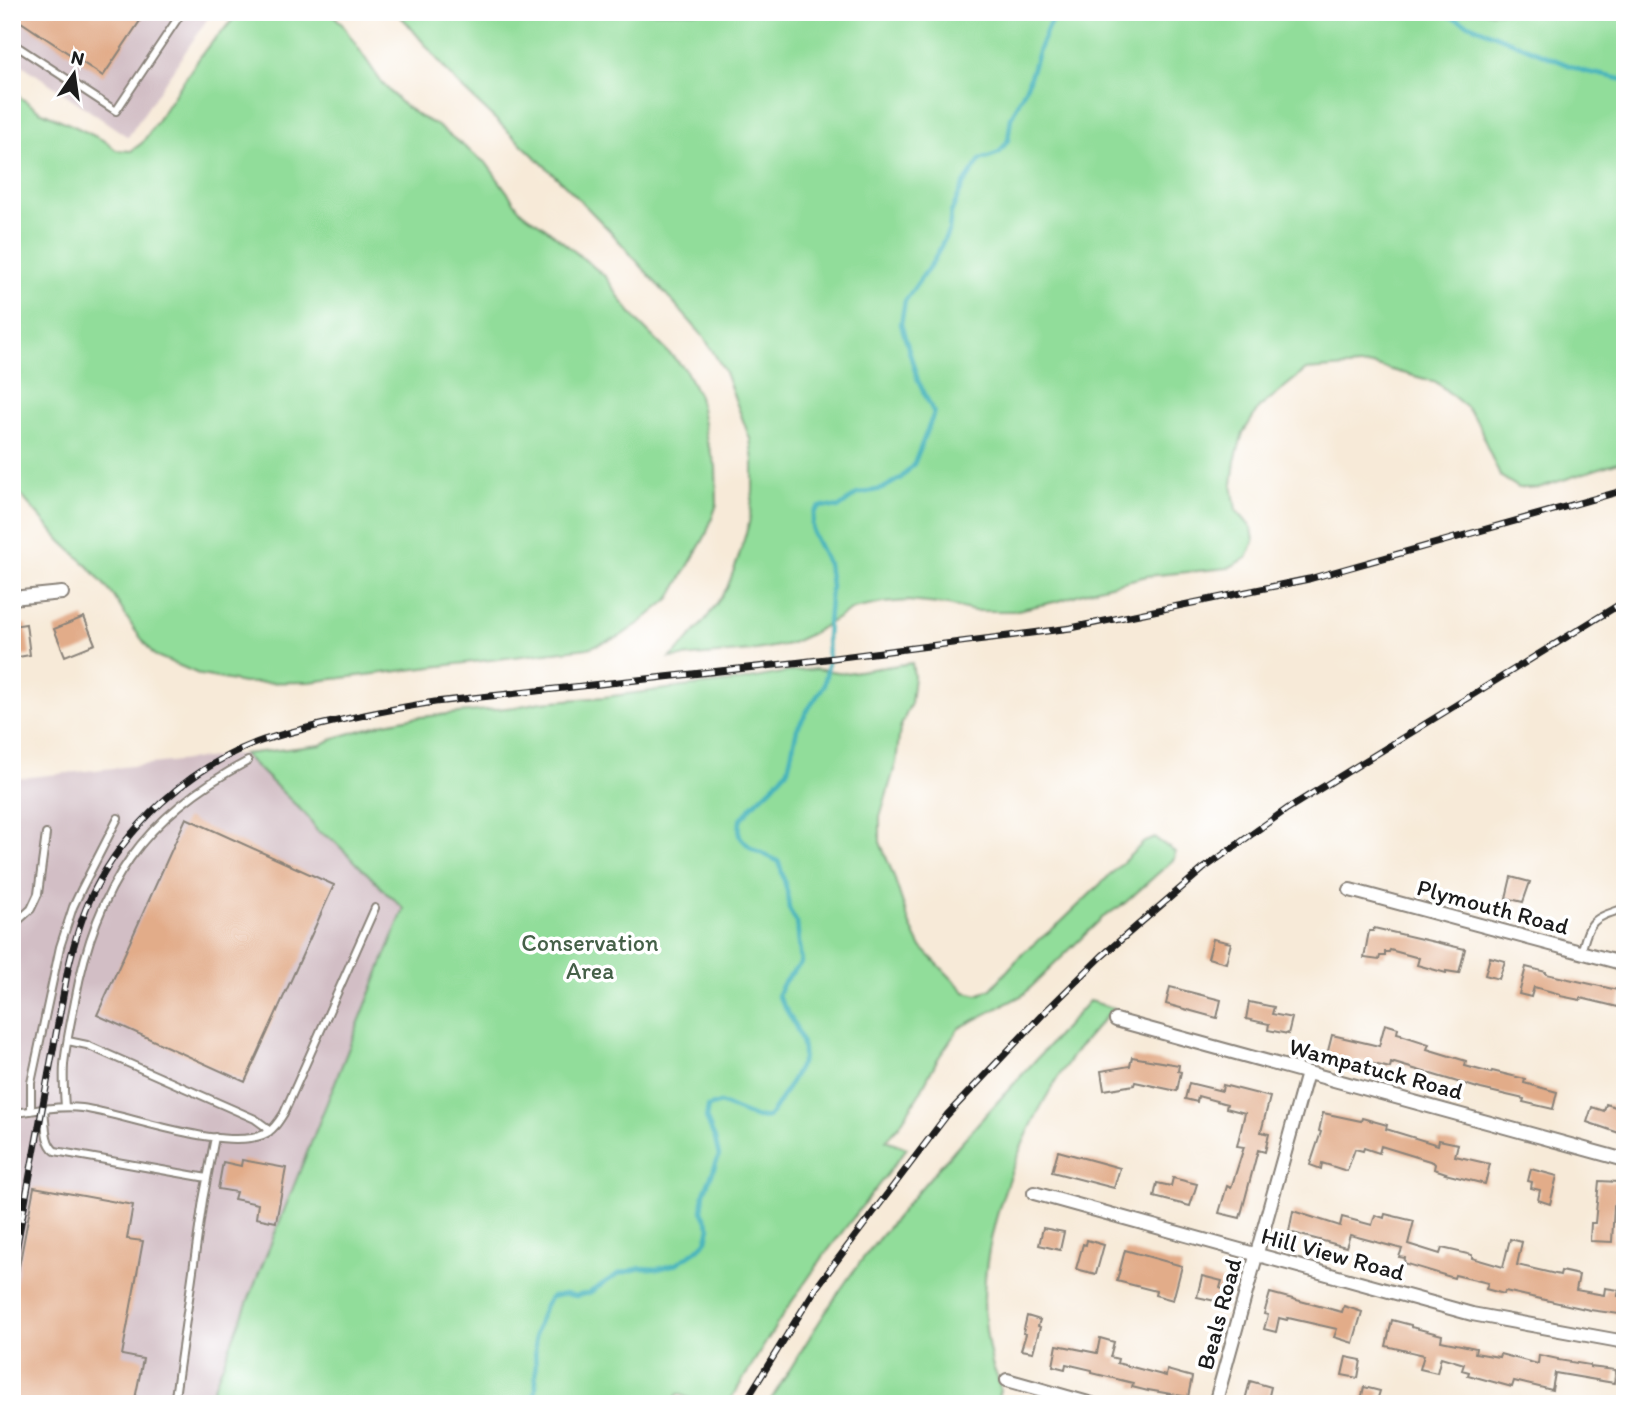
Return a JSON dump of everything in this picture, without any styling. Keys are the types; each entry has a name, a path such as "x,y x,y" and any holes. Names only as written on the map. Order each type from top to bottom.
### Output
{"street":[{"path":"12,598 62,593"},
{"name":"Plymouth Road","path":"1350,890 1625,964"},
{"name":"Wampatuck Road","path":"1116,1020 1625,1160"},
{"name":"Beals Road","path":"1216,1404 1307,1073"},
{"name":"Hill View Road","path":"1034,1193 1472,1314 1625,1342"},
{"path":"1007,1380 1092,1404"}],"lane":[{"path":"12,43 116,111 182,12"},
{"path":"65,1107 63,1074 81,972 90,936 105,899 123,868 158,824 184,801 248,761"},
{"path":"31,1111 31,1083 60,947 73,907 118,818"},
{"path":"12,926 31,909 38,894 46,834"},
{"path":"12,1113 65,1107 84,1108 215,1137 246,1138 269,1132 284,1113 375,908"},
{"path":"1581,953 1593,922 1602,915 1625,908"},
{"path":"68,1041 87,1045 243,1114 261,1123 269,1132"},
{"path":"44,1110 47,1140 55,1151 207,1178"},
{"path":"174,1404 215,1137"}],"shaded area":[{"path":"12,12 212,12 128,137 12,58"},
{"path":"243,754 404,909 207,1404 12,1404 12,779"}],"green space":[{"path":"238,12 331,12 382,83 400,102 435,124 487,164 521,211 606,277 639,323 685,369 699,396 707,442 716,466 717,504 706,535 670,598 619,637 588,648 309,682 244,683 201,675 154,655 113,595 18,492 12,482 12,92 40,111 105,141 116,150 131,151 142,143 205,50"},
{"path":"396,12 1625,12 1625,460 1538,488 1519,488 1500,476 1479,424 1466,407 1436,382 1373,365 1306,370 1259,408 1243,433 1232,484 1236,510 1252,528 1254,541 1247,558 1228,568 1147,576 1013,611 974,611 908,601 883,603 853,609 789,644 751,651 670,658 706,619 727,588 749,523 753,490 750,439 724,370 704,337 610,231 457,83"},
{"name":"Conservation Area","path":"912,663 914,676 911,703 900,728 896,763 880,817 880,842 920,946 965,992 978,995 991,989 1024,952 1061,922 1144,842 1155,838 1175,852 1174,859 1125,903 1102,918 1023,995 959,1028 899,1126 886,1140 907,1148 823,1257 784,1313 728,1404 703,1404 678,1394 671,1404 207,1404 404,909 333,840 317,831 306,815 243,754 321,745 334,738 411,718 739,681 787,672 816,669 845,673"},
{"path":"1089,1001 1114,1008 1074,1054 1037,1114 1010,1174 992,1238 986,1269 984,1307 992,1363 1000,1385 996,1404 768,1404 848,1278 888,1227"}],"building":[{"path":"12,12 146,12 103,76 12,16"},
{"path":"84,617 95,644 65,656 54,629"},
{"path":"26,624 30,655 18,657 16,647 12,648 12,626"},
{"path":"186,818 334,885 245,1082 97,1015"},
{"path":"1511,877 1530,882 1523,902 1506,898"},
{"path":"1374,928 1465,949 1459,973 1446,973 1417,965 1419,958 1390,950 1385,952 1385,956 1380,956 1379,960 1364,958 1369,931"},
{"path":"1213,939 1231,943 1226,963 1208,958"},
{"path":"1490,957 1505,961 1499,979 1485,975"},
{"path":"1526,967 1622,991 1618,1007 1560,996 1534,987 1531,997 1519,994"},
{"path":"1170,987 1221,1000 1217,1018 1166,1004"},
{"path":"1249,1002 1274,1007 1272,1014 1292,1018 1288,1034 1268,1030 1269,1024 1246,1019"},
{"path":"1385,1024 1398,1028 1397,1033 1401,1035 1429,1044 1427,1049 1466,1061 1465,1066 1525,1079 1524,1083 1557,1092 1553,1109 1394,1063 1391,1063 1390,1068 1327,1055 1332,1035 1379,1046"},
{"path":"1132,1057 1179,1065 1178,1071 1181,1072 1177,1091 1135,1082 1134,1085 1104,1090 1101,1071 1130,1066"},
{"path":"1189,1083 1222,1091 1223,1085 1270,1097 1261,1132 1269,1134 1265,1152 1258,1150 1240,1218 1219,1213 1227,1186 1231,1188 1244,1147 1237,1146 1245,1113 1226,1108 1227,1104 1198,1096 1197,1102 1185,1099"},
{"path":"1606,1104 1625,1110 1625,1135 1587,1122 1592,1107 1604,1111"},
{"path":"1323,1113 1361,1121 1362,1118 1387,1125 1386,1129 1438,1145 1439,1140 1458,1144 1455,1156 1490,1164 1485,1184 1445,1174 1434,1169 1433,1162 1381,1146 1379,1153 1364,1148 1363,1151 1355,1149 1347,1171 1322,1163 1321,1169 1310,1165 1321,1132"},
{"path":"1058,1151 1120,1168 1114,1188 1052,1172"},
{"path":"242,1160 286,1168 276,1222 256,1218 258,1204 234,1199 236,1192 218,1189 223,1162 241,1166"},
{"path":"1531,1169 1557,1176 1550,1204 1538,1200 1540,1190 1531,1188 1532,1182 1528,1181"},
{"path":"1173,1178 1197,1184 1190,1206 1154,1197 1157,1183 1171,1186"},
{"path":"1599,1181 1618,1182 1612,1242 1590,1241 1591,1223 1595,1223"},
{"path":"34,1187 133,1205 127,1239 143,1241 122,1355 143,1359 134,1404 12,1404 12,1304"},
{"path":"1293,1211 1340,1226 1342,1217 1372,1225 1375,1215 1384,1218 1385,1214 1414,1221 1408,1244 1440,1254 1442,1248 1472,1255 1472,1258 1503,1267 1510,1239 1522,1242 1517,1265 1560,1275 1561,1271 1579,1275 1576,1290 1604,1295 1605,1288 1619,1290 1618,1296 1622,1296 1619,1314 1486,1289 1488,1283 1455,1275 1454,1278 1404,1263 1405,1258 1399,1257 1402,1249 1350,1235 1346,1247 1289,1232"},
{"path":"1043,1228 1064,1232 1060,1250 1039,1245"},
{"path":"1087,1240 1104,1245 1096,1274 1076,1269 1083,1244 1086,1245"},
{"path":"1125,1250 1182,1266 1173,1300 1155,1295 1156,1291 1117,1281"},
{"path":"1202,1276 1222,1281 1220,1288 1224,1290 1220,1302 1197,1297"},
{"path":"1270,1293 1342,1312 1344,1306 1362,1312 1353,1343 1334,1337 1337,1329 1288,1318 1279,1318 1276,1332 1264,1329 1268,1315 1264,1314"},
{"path":"1027,1316 1040,1320 1033,1352 1021,1350 1026,1334 1023,1333"},
{"path":"1392,1320 1442,1335 1441,1341 1476,1348 1475,1353 1499,1357 1500,1354 1538,1364 1539,1355 1616,1370 1614,1383 1555,1373 1552,1390 1514,1381 1512,1387 1468,1375 1469,1372 1462,1370 1464,1364 1441,1357 1437,1373 1420,1369 1424,1355 1386,1346"},
{"path":"1100,1338 1114,1342 1110,1357 1118,1359 1117,1363 1166,1376 1167,1370 1192,1377 1188,1397 1132,1387 1133,1383 1066,1364 1065,1369 1053,1366 1057,1345 1097,1353"},
{"path":"1346,1357 1361,1360 1358,1378 1342,1375"},
{"path":"1250,1381 1271,1387 1267,1404 1244,1404"},
{"path":"1364,1387 1380,1391 1376,1404 1361,1400"}],"waterway":[{"path":"531,1404 536,1390 535,1335 544,1307 551,1297 589,1293 618,1274 676,1264 697,1250 707,1240 710,1227 702,1211 704,1193 719,1156 706,1118 708,1107 720,1103 757,1118 768,1117 802,1062 803,1050 799,1033 778,996 785,981 801,963 797,923 789,909 779,862 753,849 739,835 740,821 788,769 797,729 824,686 828,663 831,586 828,564 813,534 814,513 824,506 838,508 857,494 882,489 901,478 914,464 934,413 918,381 901,324 905,301 934,260 949,230 951,213 963,185 980,160 999,153 1008,140 1011,118 1028,83 1048,27 1057,12"},
{"path":"1439,12 1583,71 1625,80"}],"railway":[{"path":"12,1272 68,969 78,930 89,902 107,868 141,823 184,784 232,753 296,731 435,702 802,662 1071,628 1309,579 1625,490"},
{"path":"744,1404 816,1288 947,1115 1102,956 1203,869 1287,809 1625,601"}]}
